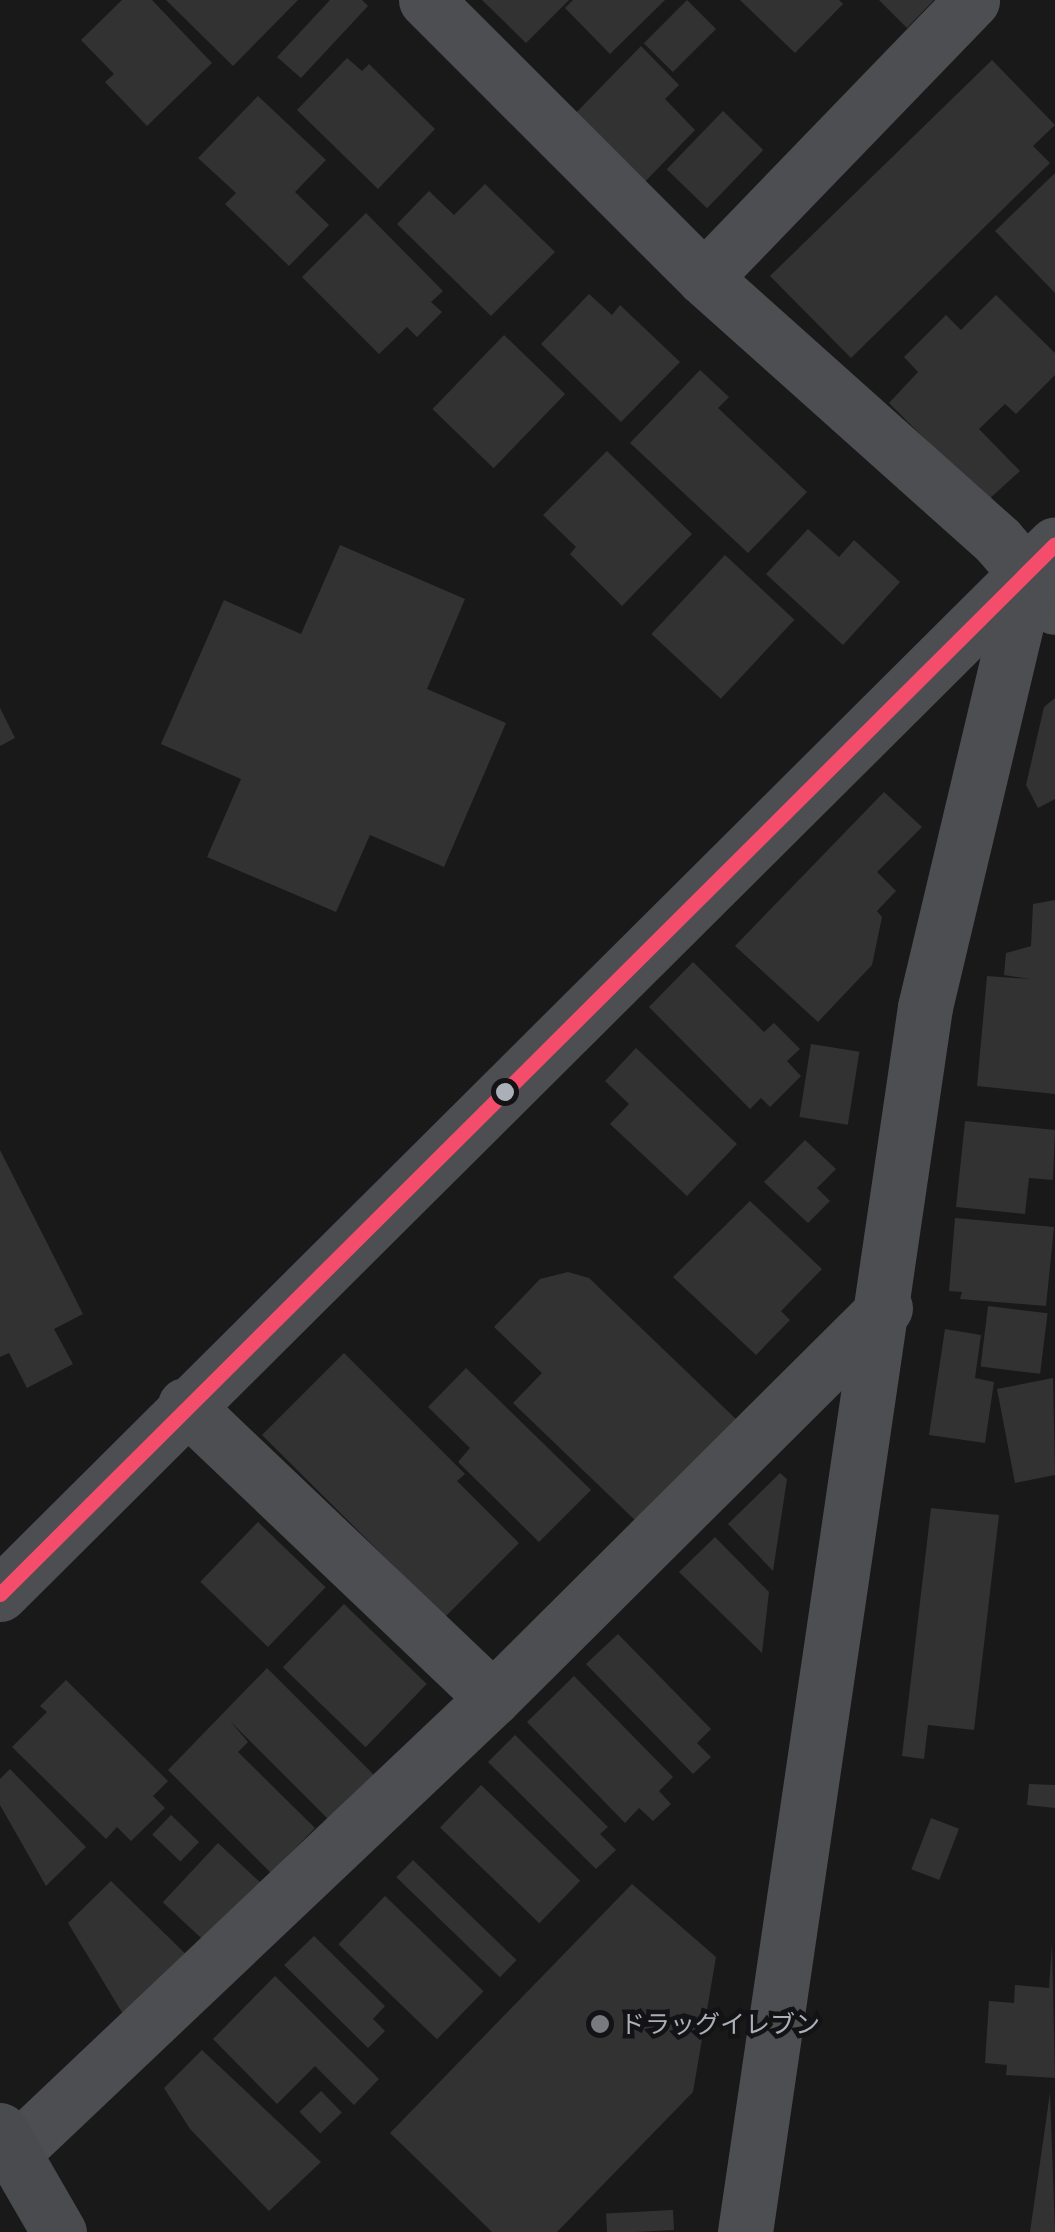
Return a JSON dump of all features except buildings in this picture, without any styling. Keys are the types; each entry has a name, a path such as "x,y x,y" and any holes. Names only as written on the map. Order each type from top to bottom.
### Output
{"highway":[{"path":"5,2134 59,2232"}],"street":[{"path":"426,0 704,278 1046,574"},
{"path":"704,278 972,0"},
{"path":"745,2232 885,1308 925,1008 1046,574"},
{"path":"0,1594 185,1405 1046,574"},
{"path":"68,2232 5,2134 493,1698 885,1308"},
{"path":"185,1405 493,1698"}],"transit line":[{"path":"0,1594 1055,544"}],"place":[{"name":"ドラッグイレブン","path":"600,2024"}]}
